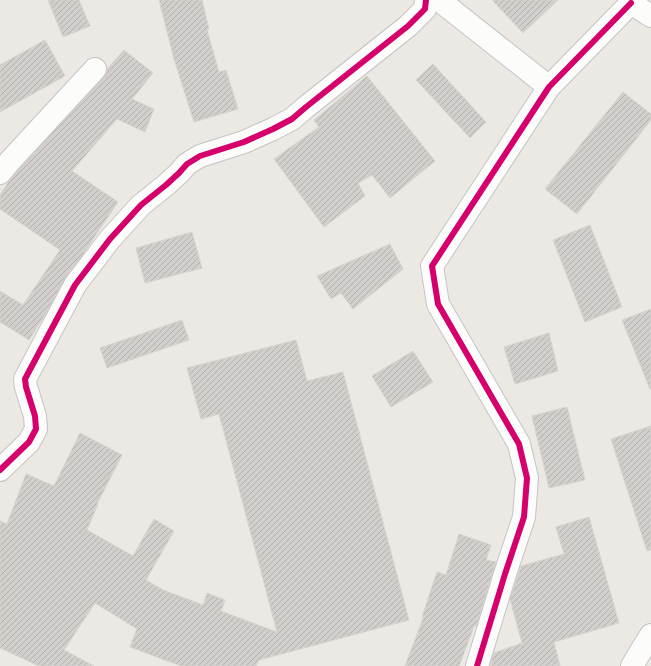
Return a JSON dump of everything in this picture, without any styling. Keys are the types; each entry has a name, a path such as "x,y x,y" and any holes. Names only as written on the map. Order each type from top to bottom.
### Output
{"street":[{"path":"0,470 29,442 36,430 36,416 25,379 75,285 90,267 110,238 141,205 166,186 187,164 200,156 250,140 292,119 306,106 408,26 425,9 426,0"},
{"path":"439,0 549,87"},
{"path":"477,666 524,517 526,478 519,444 438,304 432,266 549,87 631,2 651,16"},
{"path":"0,174 9,162 95,68"},
{"path":"632,666 651,635"}],"building":[{"path":"48,0 79,0 90,26 63,37"},
{"path":"159,0 202,0 209,29 207,30 219,72 226,70 238,109 194,122 174,59"},
{"path":"492,0 558,0 523,33"},
{"path":"45,40 65,76 0,112 0,65"},
{"path":"124,50 153,73 132,99 154,109 145,132 117,119 72,171 118,202 65,278 48,310 29,340 0,322 0,291 23,305 60,250 0,209 0,195 18,170 104,77 107,69"},
{"path":"433,64 486,122 470,138 416,80"},
{"path":"367,76 435,161 390,198 372,175 358,183 365,196 324,227 274,159 319,127 314,120"},
{"path":"623,92 651,114 651,120 577,214 545,189"},
{"path":"590,225 622,307 585,322 553,240"},
{"path":"192,232 202,268 145,283 136,248"},
{"path":"390,244 403,269 353,309 341,293 331,299 317,276"},
{"path":"651,309 651,389 650,389 622,320"},
{"path":"182,320 189,340 107,368 100,348"},
{"path":"549,333 558,371 515,384 504,347"},
{"path":"296,340 307,381 343,372 409,620 259,660 256,666 181,666 130,647 137,629 95,603 64,650 94,666 39,666 0,648 0,521 7,524 26,474 54,486 80,433 122,455 97,504 87,530 133,556 154,519 174,531 146,580 163,590 203,605 207,593 225,600 221,611 277,632 219,414 201,419 187,368"},
{"path":"413,351 433,382 391,407 372,376"},
{"path":"567,407 585,480 549,488 532,416"},
{"path":"651,426 651,550 647,551 611,439"},
{"path":"589,517 619,623 554,642 560,666 490,666 494,653 522,643 510,599 521,566 564,554 556,527"},
{"path":"459,534 491,545 486,560 496,562 476,627 475,624 459,666 405,666 424,616 422,617 437,572 446,575"}],"cycle path":[{"path":"0,470 29,442 36,429 35,416 25,379 75,285 110,239 141,205 166,185 187,164 200,156 244,142 292,119 408,26 425,9 426,0"},
{"path":"477,666 524,517 527,478 519,444 438,304 432,266 549,87 631,3"}]}
